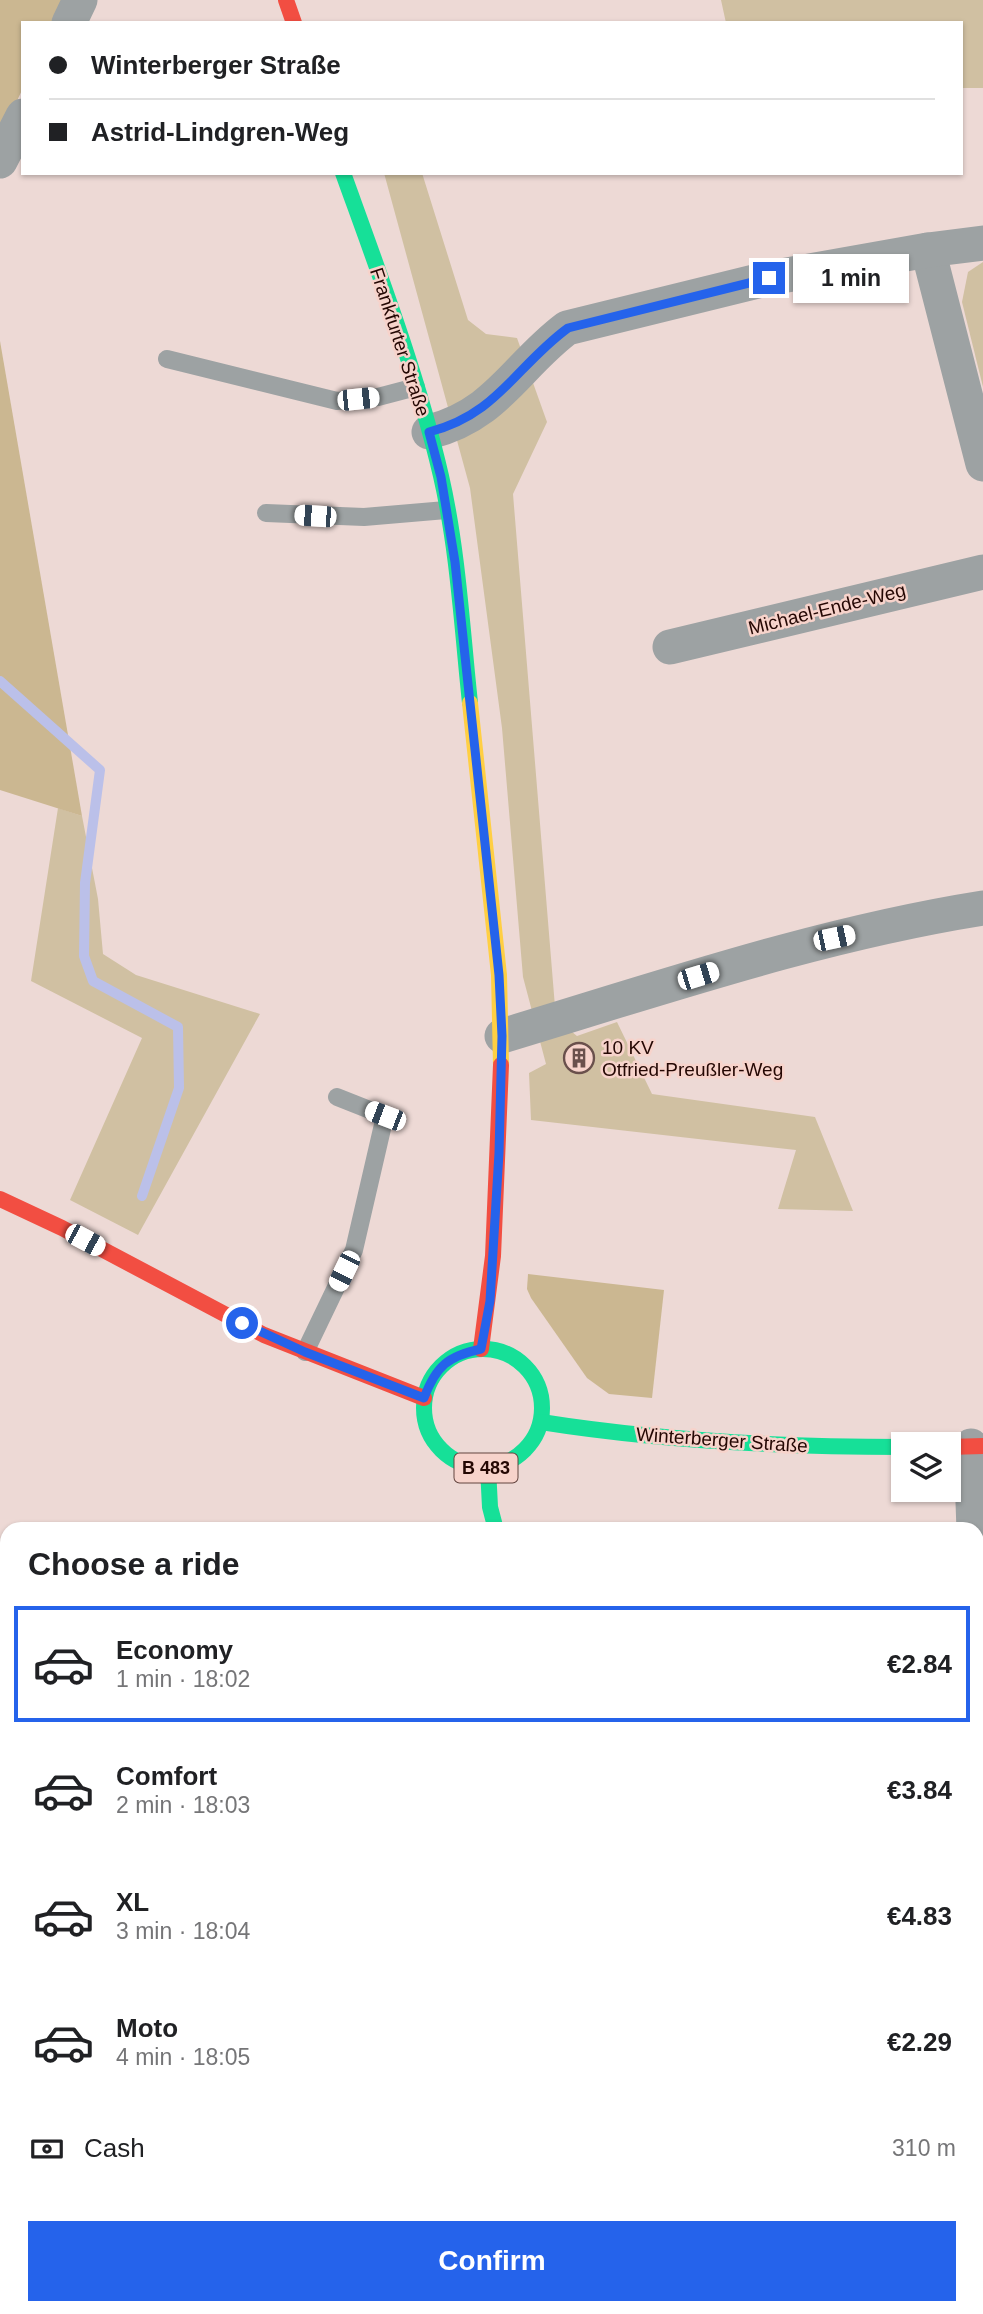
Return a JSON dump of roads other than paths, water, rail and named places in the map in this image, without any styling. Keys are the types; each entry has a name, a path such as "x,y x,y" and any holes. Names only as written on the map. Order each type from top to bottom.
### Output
{"main road":[{"path":"286,0 293,21"},
{"name":"Frankfurter Straße","path":"344,175 401,336 429,432 441,477 455,562 499,975 502,1036 499,1153 490,1301 481,1349"},
{"path":"0,1199 62,1228 264,1335 424,1398 431,1379 444,1363 461,1353 481,1349 499,1351 516,1358 530,1371 539,1387 543,1404 541,1422"},
{"name":"B 483","path":"424,1398 428,1431 437,1446 464,1465 488,1468 520,1456 533,1441 541,1422"},
{"name":"Winterberger Straße","path":"541,1422 703,1443 793,1448 891,1447"},
{"path":"488,1468 490,1507 494,1522"}],"street":[{"path":"70,21 80,0"},
{"path":"0,161 21,120"},
{"path":"429,432 451,426 492,402 548,343 568,328 769,278 983,243"},
{"path":"928,250 983,464"},
{"name":"Michael-Ende-Weg","path":"670,647 983,572"},
{"path":"502,1036 796,948 983,908"},
{"path":"967,1446 973,1522"}],"lane":[{"path":"167,359 337,401 378,397 416,387"},
{"path":"266,513 364,517 446,510"},
{"path":"305,1352 354,1250 385,1116 337,1097"}],"waterway":[{"path":"0,681 100,770 85,883 84,956 93,981 178,1027 179,1088 142,1196"}],"place":[{"name":"10 KV Otfried-Preußler-Weg","path":"579,1058"}]}
